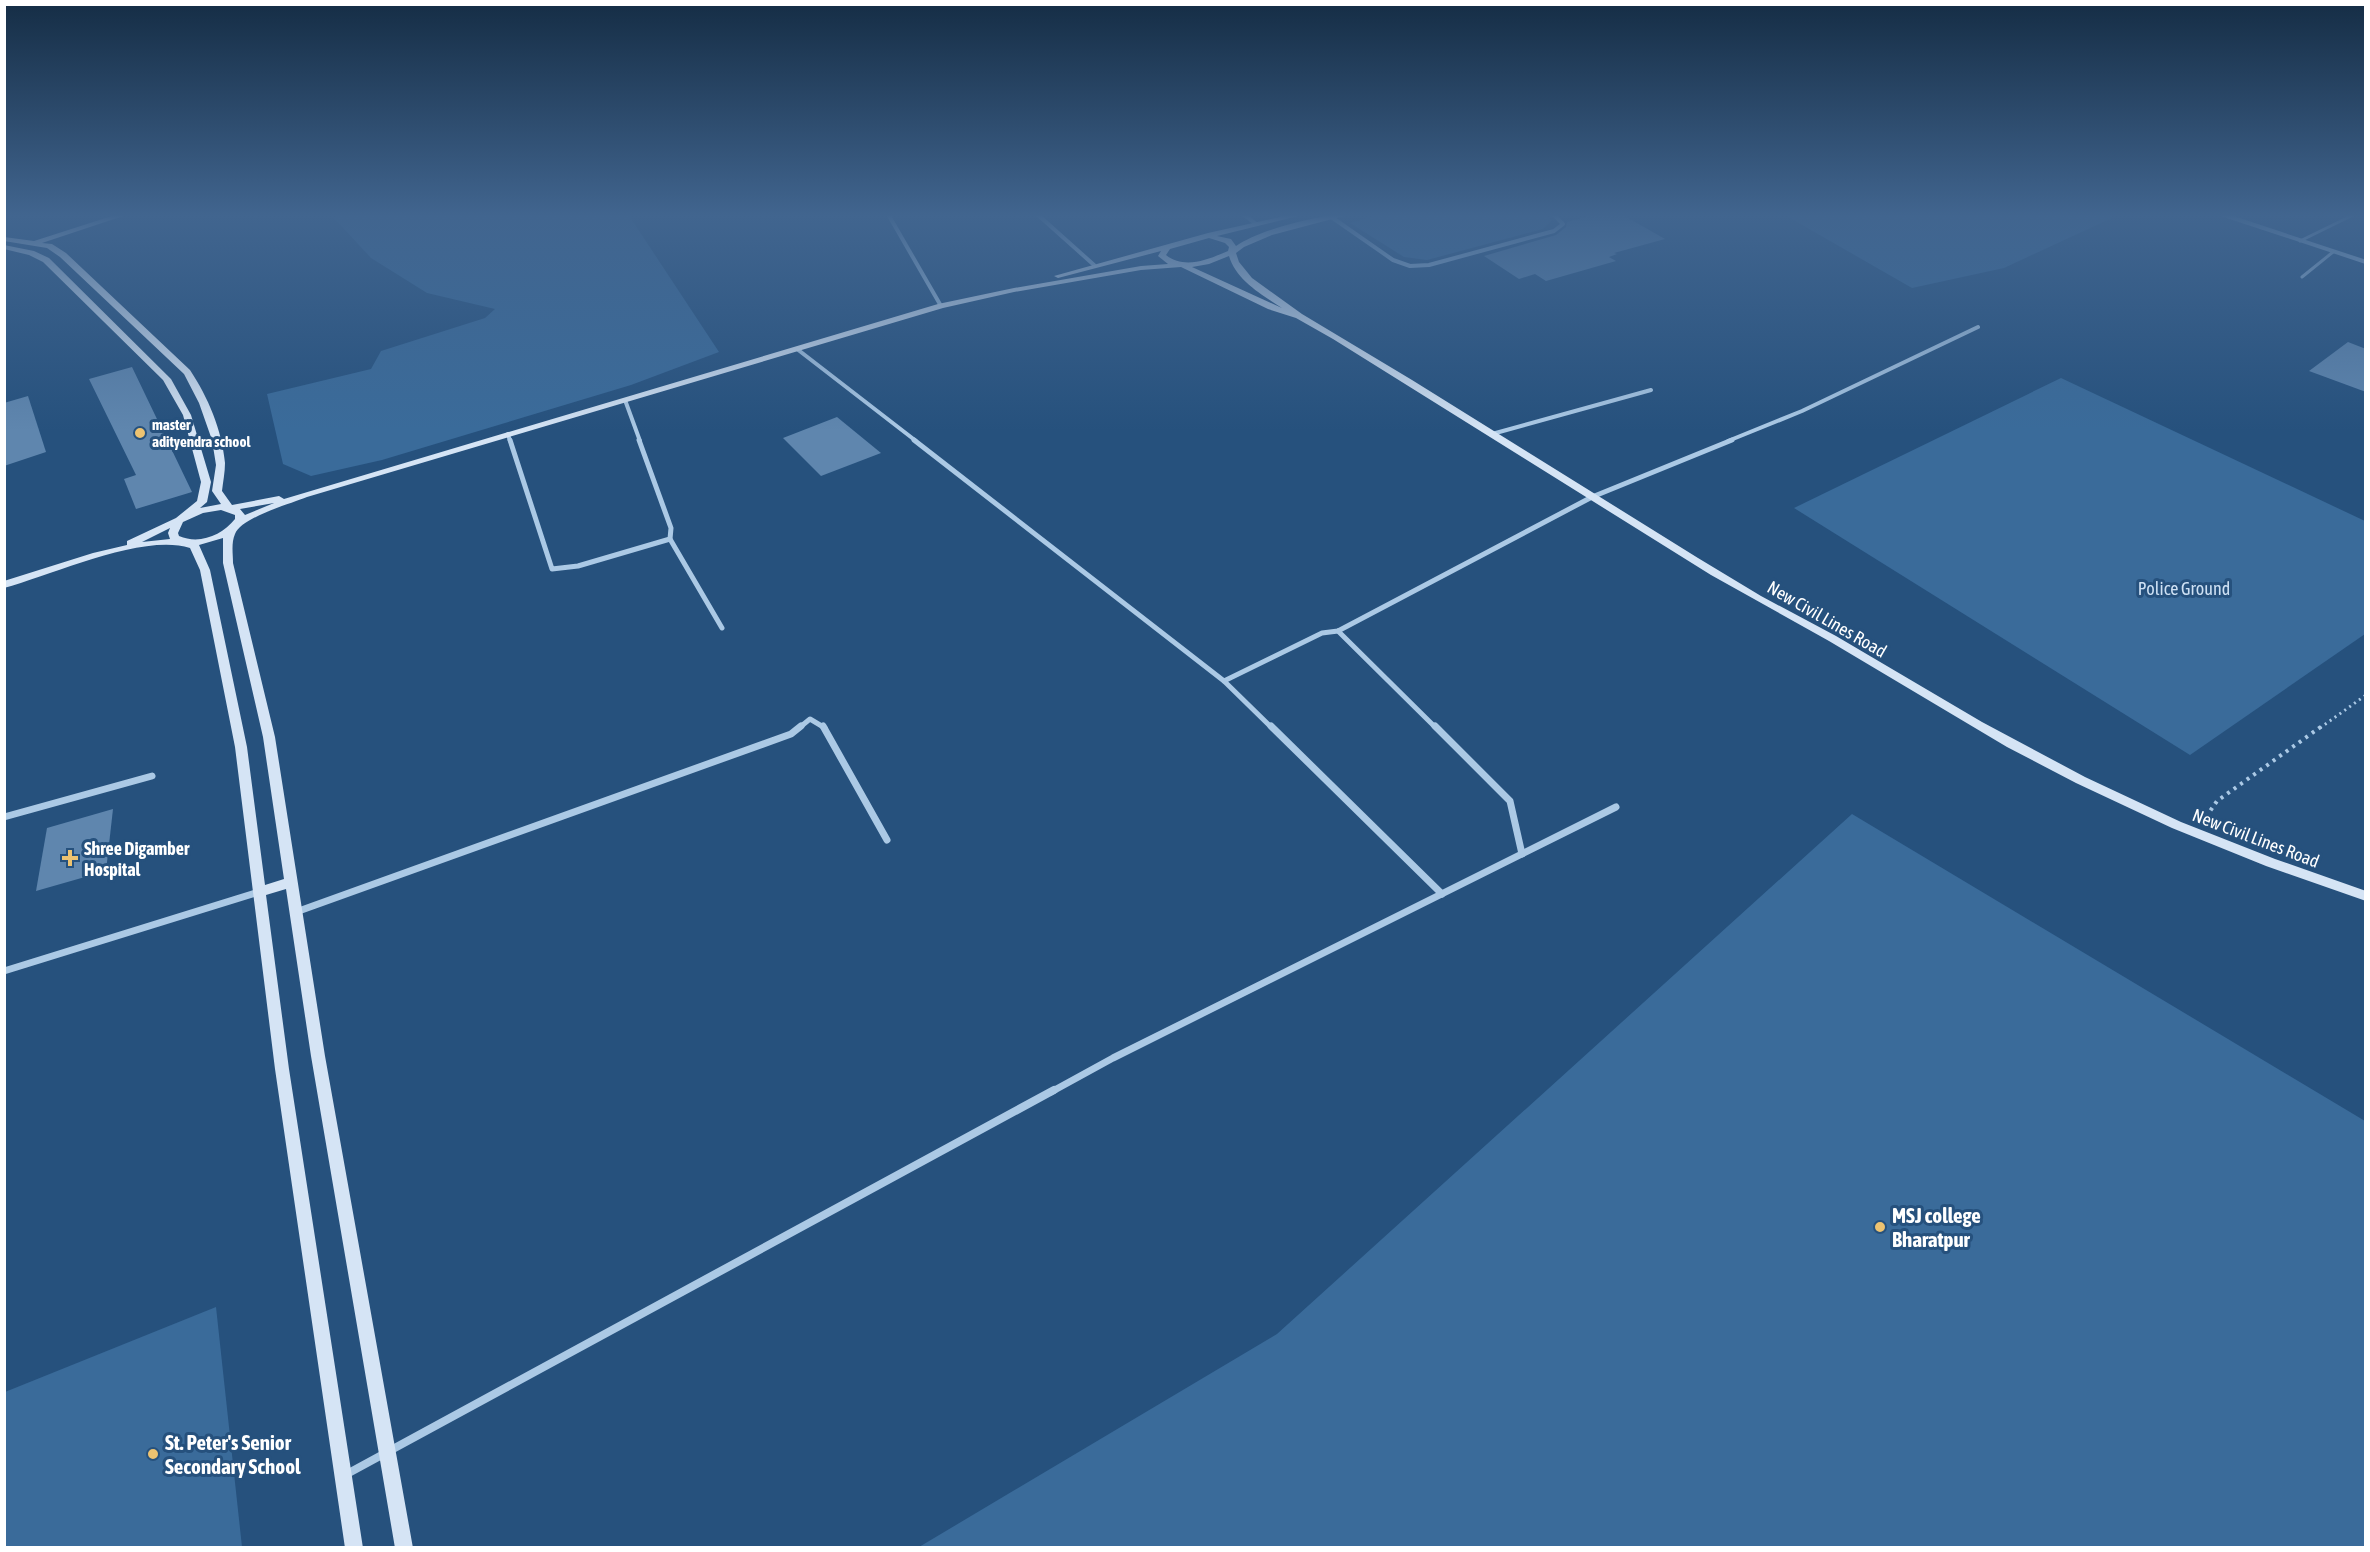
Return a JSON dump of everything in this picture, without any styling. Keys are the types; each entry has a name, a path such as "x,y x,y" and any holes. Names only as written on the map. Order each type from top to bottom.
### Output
{"main road":[{"path":"73,286 160,372 179,398 187,415 206,482 202,502 179,520 173,533 175,538 194,546 205,570 241,747 282,1069 354,1548"},
{"path":"96,286 187,372 199,391 220,462 217,491 229,508 240,514 240,519 228,541 228,563 269,737 318,1056 404,1548"},
{"path":"1014,290 1025,286"},
{"path":"92,557 132,547 212,539 254,515 304,495 941,306 1035,286"},
{"path":"1227,286 1271,307 1299,316"},
{"path":"1258,286 1299,316"},
{"name":"New Civil Lines Road","path":"1299,316 1381,362 1592,497 1737,586 1843,645 1907,686 2114,796 2195,833 2306,876 2366,896"},
{"path":"4,585 92,557 154,534 179,520 211,508 229,508 304,495"},
{"path":"260,892 291,882"}],"street":[{"path":"930,286 941,306"},
{"path":"1224,681 1322,633 1338,631 1592,497 1802,411 1978,327"},
{"path":"797,349 1224,681 1442,894"},
{"path":"1492,434 1651,390"},
{"path":"625,400 671,528 670,539 722,628"},
{"path":"508,434 552,569 579,566 670,539"},
{"path":"1338,631 1510,801 1522,854"},
{"path":"296,912 790,734 810,719 824,727 887,840"},
{"path":"4,817 152,776"},
{"path":"344,1475 1113,1058 1616,807"},
{"path":"4,971 260,892"}],"path":[{"path":"2195,833 2217,801 2366,695"}],"green space":[{"path":"416,286 676,286 719,352 631,385 382,460 311,476 283,464 267,394 371,369 381,351 485,318 495,309 427,293"},
{"name":"Police Ground","path":"2061,378 2365,521 2365,634 2190,755 1794,508"},
{"name":"MSJ college Bharatpur","path":"1852,814 2365,1121 2365,1547 919,1547 1277,1334"},
{"name":"St. Peter's Senior Secondary School","path":"216,1307 242,1547 5,1547 5,1392"}],"building":[{"path":"2348,342 2366,349 2366,392 2309,371"},
{"name":"master adityendra school","path":"132,367 192,492 136,509 124,479 136,475 89,379"},
{"path":"28,396 46,452 4,466 4,403"},
{"path":"837,417 881,453 821,476 783,438"},
{"path":"113,809 106,871 36,891 47,828"}],"place":[{"name":"master adityendra school","path":"140,433"},
{"name":"Shree Digamber Hospital","path":"70,858"},
{"name":"MSJ college Bharatpur","path":"1880,1227"},
{"name":"St. Peter's Senior Secondary School","path":"153,1454"}]}
